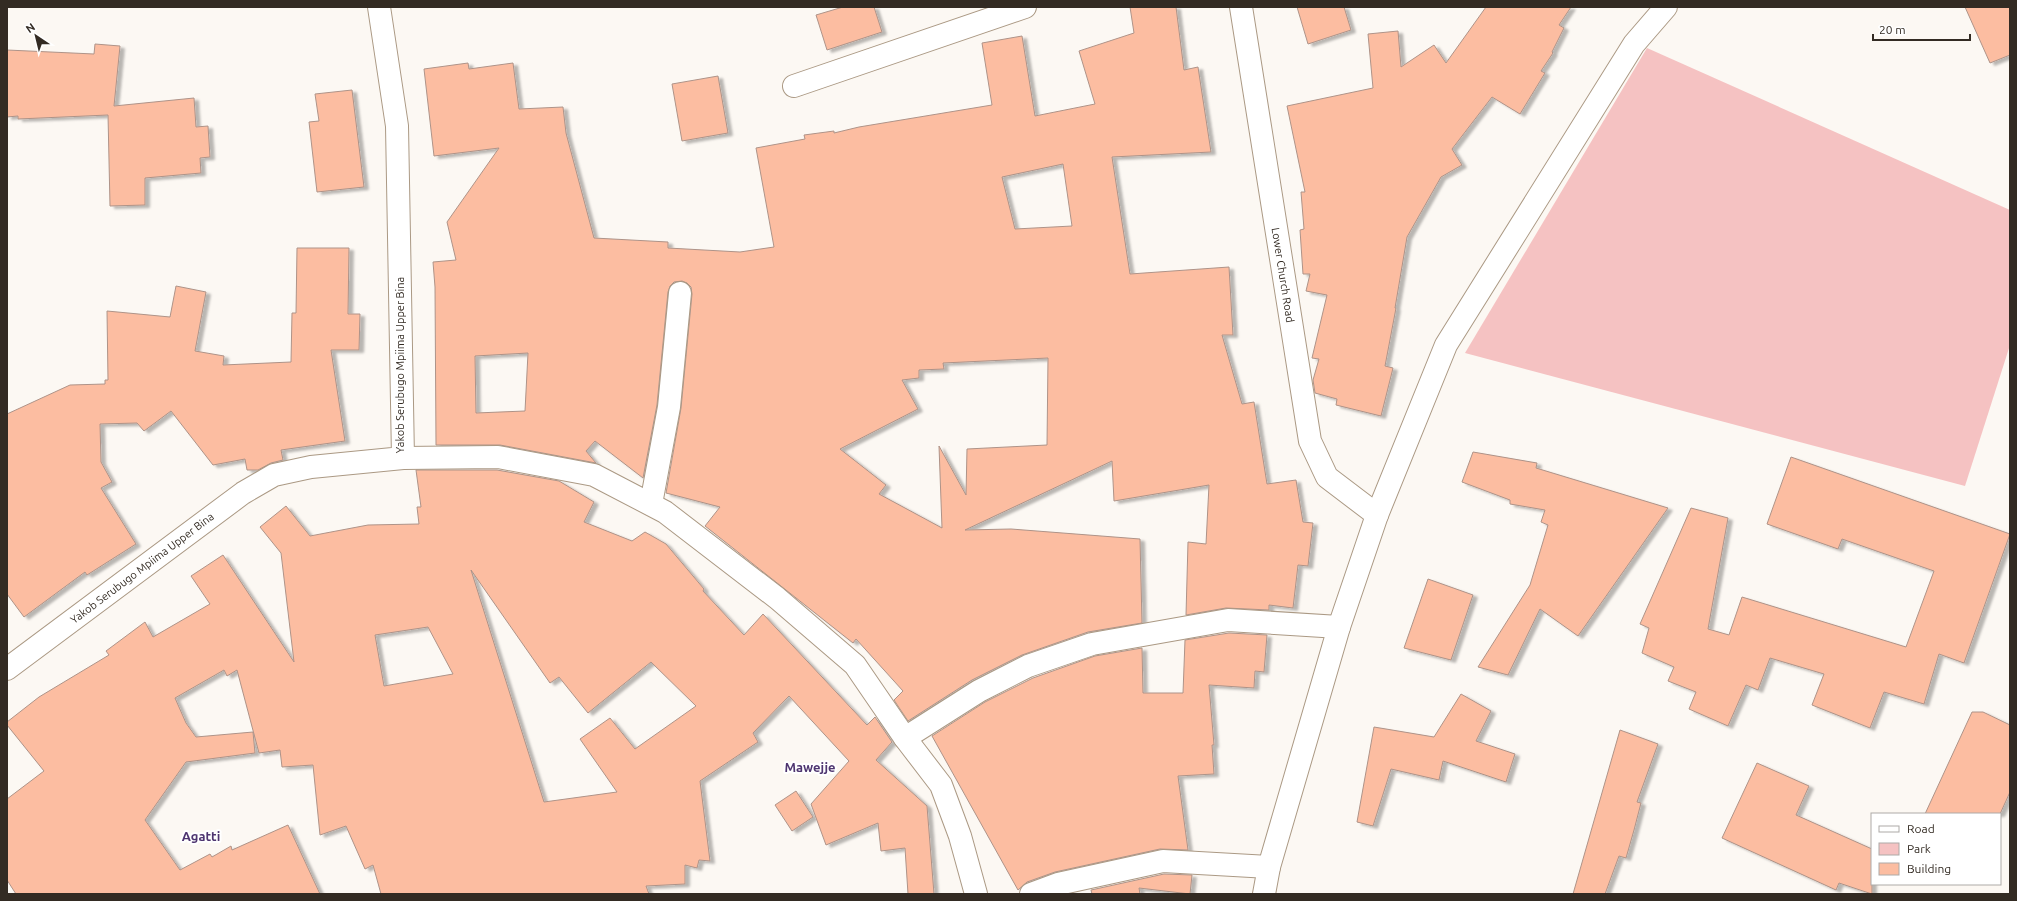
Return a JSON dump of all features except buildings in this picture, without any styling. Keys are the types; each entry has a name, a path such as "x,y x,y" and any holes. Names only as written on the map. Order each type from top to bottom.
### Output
{"street":[{"name":"Yakob Serubugo Mpiima Upper Bina","path":"7,669 243,493 274,475 311,467 403,458 397,126 379,7"},
{"path":"794,86 1024,7"},
{"name":"Lower Church Road","path":"1240,7 1310,441 1327,477 1377,515"},
{"path":"1264,894 1269,867 1339,627 1377,515 1446,344 1634,44 1666,7"},
{"path":"651,504 669,407 680,293"},
{"path":"403,458 498,457 594,475 665,512 777,598 855,665 941,786 960,836 976,894"},
{"path":"906,738 979,691 1028,666 1092,644 1228,620 1339,627"},
{"path":"1031,894 1058,884 1163,862 1269,867"}],"green space":[{"path":"1647,48 2010,210 2010,345 1965,486 1465,353"}],"district":[{"name":"Mawejje","path":"810,767"},
{"name":"Agatti","path":"201,836"}]}
